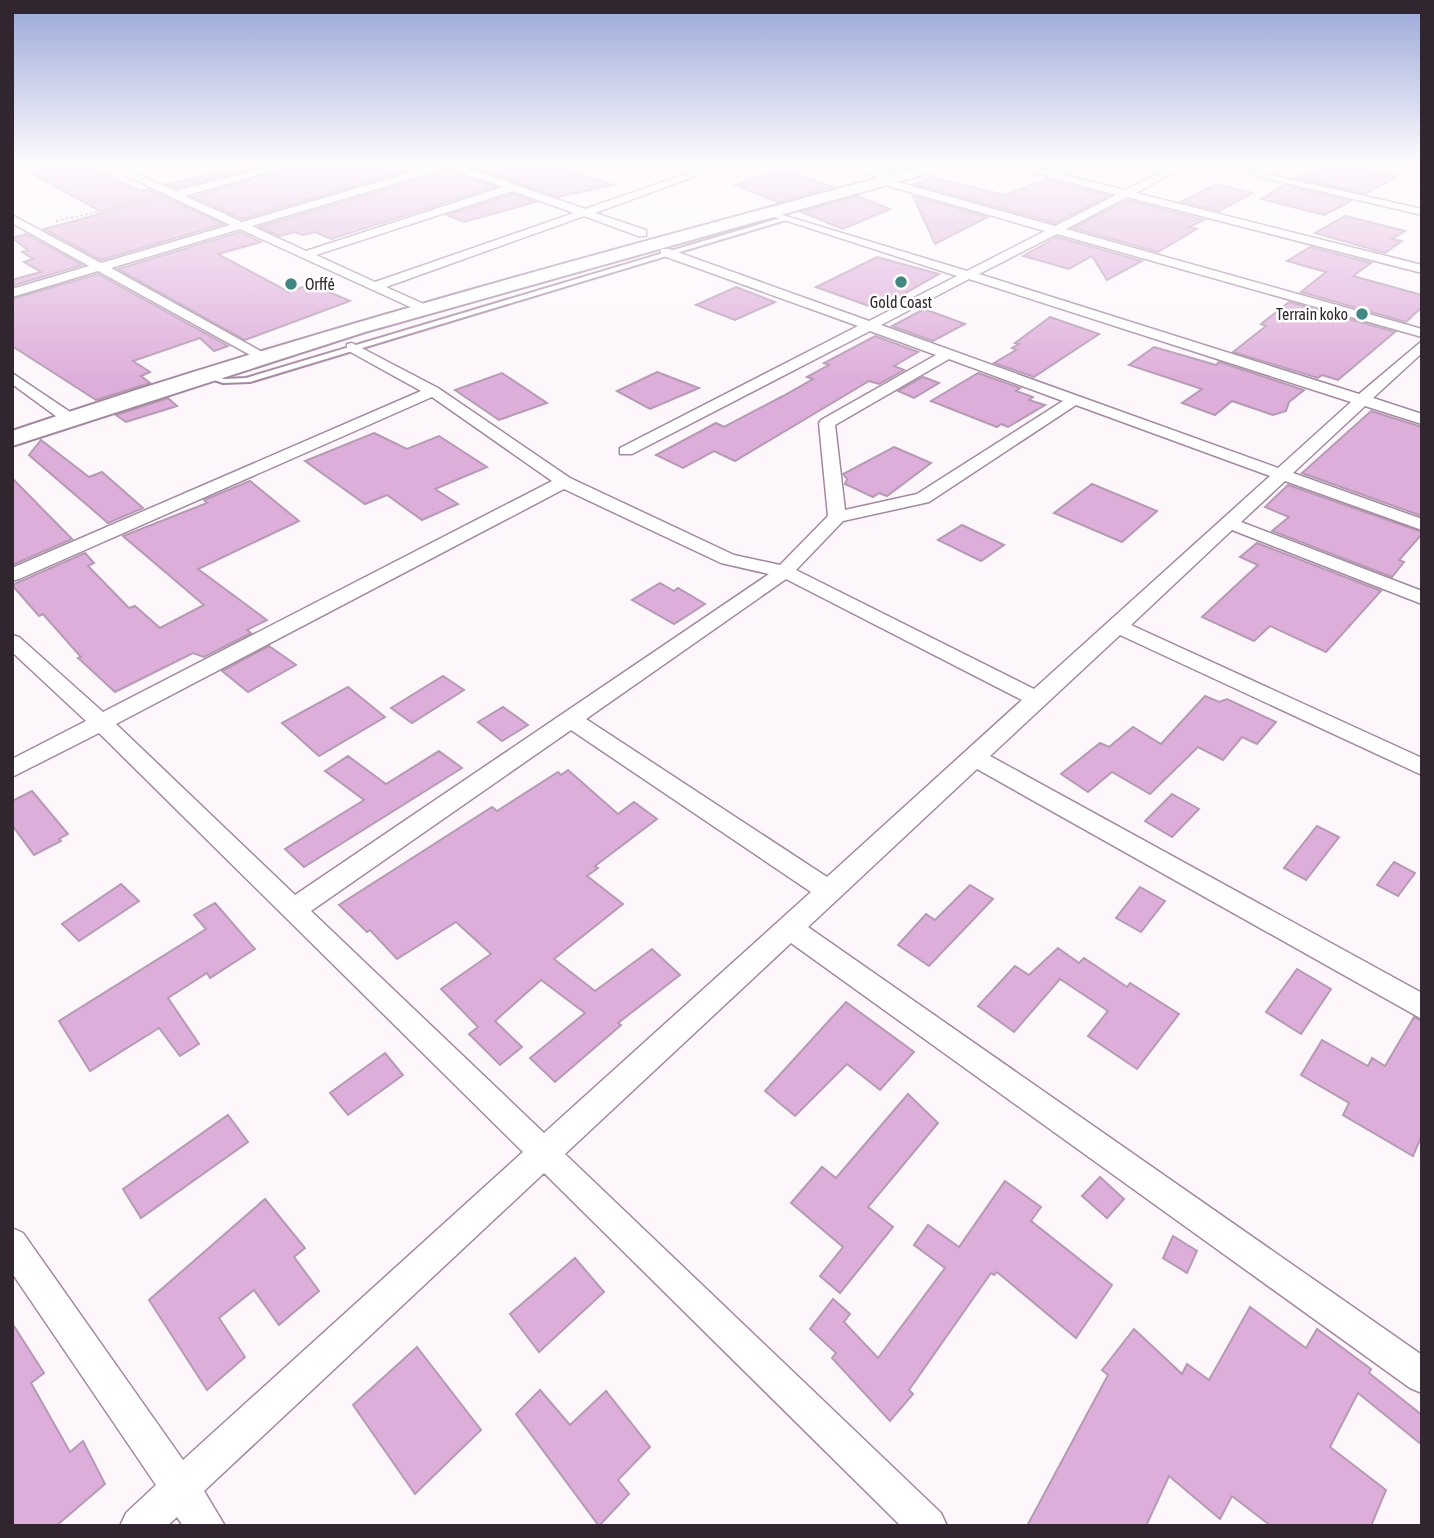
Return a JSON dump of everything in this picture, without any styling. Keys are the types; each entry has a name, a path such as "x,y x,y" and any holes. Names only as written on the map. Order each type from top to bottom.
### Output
{"main road":[{"path":"12,439 201,374 421,308 695,237"}],"street":[{"path":"44,237 259,356"},
{"path":"12,293 204,237"},
{"path":"265,237 421,308"},
{"path":"305,255 361,237"},
{"path":"373,287 515,237"},
{"path":"848,237 1422,419"},
{"path":"626,451 1043,237"},
{"path":"1080,237 1422,333"},
{"path":"1295,237 1422,269"},
{"path":"665,252 1422,525"},
{"path":"139,1526 1422,345"},
{"path":"352,347 433,391 564,482 728,559 784,572 1037,699"},
{"path":"837,517 827,424 948,354"},
{"path":"12,377 70,419"},
{"path":"12,575 433,391"},
{"path":"293,911 784,572 837,517 923,498 1074,400"},
{"path":"12,769 564,482"},
{"path":"1229,523 1422,598"},
{"path":"1116,626 1422,767"},
{"path":"12,641 101,723 928,1526"},
{"path":"569,718 829,891"},
{"path":"974,757 1422,1007"},
{"path":"789,926 1422,1376"},
{"path":"12,1244 206,1526"}],"lane":[{"path":"201,374 223,382 247,380 712,237"}],"building":[{"path":"31,237 82,265 12,286 12,280 41,272 24,262 33,259 22,252 28,250 12,238"},
{"path":"58,237 180,237 101,260"},
{"path":"224,237 250,237 261,242 218,254 289,292 311,284 350,301 245,340 118,269"},
{"path":"932,237 949,237 935,244"},
{"path":"1057,237 1142,261 1107,280 1092,256 1069,269 1023,256"},
{"path":"1104,237 1184,237 1158,252"},
{"path":"1328,237 1396,237 1392,239 1402,241 1385,253"},
{"path":"1310,247 1371,263 1353,276 1422,295 1422,307 1406,322 1301,292 1326,272 1287,261"},
{"path":"877,257 939,274 877,309 816,287"},
{"path":"98,274 228,346 214,351 200,338 133,361 150,372 141,376 150,383 96,400 12,346 12,299"},
{"path":"736,287 775,302 735,320 696,305"},
{"path":"1289,302 1395,332 1338,380 1322,375 1318,378 1233,352 1266,326 1261,324"},
{"path":"924,309 965,324 933,341 892,326"},
{"path":"1050,317 1099,334 1034,377 994,363 1016,350 1012,348 1019,344 1015,343"},
{"path":"875,336 918,352 894,366 904,370 879,384 869,381 735,461 714,451 683,468 656,455 716,423 724,427 783,396 813,379 807,377 829,365 824,363"},
{"path":"1154,347 1216,365 1219,362 1304,390 1289,402 1286,411 1273,415 1232,401 1215,415 1182,403 1202,389 1129,365"},
{"path":"657,372 699,388 650,409 617,391"},
{"path":"502,373 547,403 499,420 455,390"},
{"path":"978,373 1020,388 1016,391 1033,397 1029,400 1045,405 1008,427 1001,424 997,427 931,401"},
{"path":"923,377 939,383 914,398 898,391"},
{"path":"168,398 177,406 126,422 116,415"},
{"path":"1371,411 1422,427 1422,516 1302,473"},
{"path":"374,433 407,449 439,436 487,467 435,489 458,504 422,520 387,495 365,504 305,461"},
{"path":"41,440 89,477 102,472 143,508 108,523 29,455"},
{"path":"894,447 931,463 887,496 879,493 873,497 845,484 847,479 843,474"},
{"path":"12,478 72,539 12,565"},
{"path":"250,481 299,521 198,569 267,620 247,630 251,633 204,657 193,653 115,692 78,658 81,657 43,614 39,616 12,585 85,553 94,563 88,566 129,608 135,606 160,628 204,605 123,536 207,503 204,500"},
{"path":"1092,484 1157,511 1122,542 1054,513"},
{"path":"1288,485 1422,534 1399,560 1404,562 1392,577 1272,531 1289,517 1265,507"},
{"path":"962,525 1004,545 981,561 938,540"},
{"path":"1257,543 1381,591 1326,652 1270,626 1254,641 1202,617 1258,565 1240,557"},
{"path":"660,583 674,591 678,588 705,604 674,624 632,600"},
{"path":"269,646 296,665 248,692 222,671"},
{"path":"443,676 464,690 412,723 391,708"},
{"path":"348,687 385,717 319,756 282,723"},
{"path":"1205,696 1219,702 1227,699 1276,722 1257,744 1242,737 1223,760 1198,747 1150,794 1112,772 1088,792 1061,774 1100,743 1109,747 1133,727 1161,744"},
{"path":"503,707 528,725 502,741 478,722"},
{"path":"439,751 462,768 304,867 285,849 364,800 325,771 348,756 386,784"},
{"path":"568,770 618,814 634,802 657,819 595,866 598,868 587,876 623,904 554,959 595,991 652,949 680,975 618,1023 621,1025 555,1082 530,1058 585,1013 541,980 495,1021 522,1047 500,1065 469,1034 478,1027 441,989 491,954 456,922 397,959 370,930 367,932 339,905 492,807 497,811 558,772 561,775"},
{"path":"32,791 68,834 59,839 61,841 34,855 12,825 12,801"},
{"path":"1172,794 1199,809 1172,837 1145,821"},
{"path":"1317,826 1339,837 1306,880 1284,868"},
{"path":"1394,862 1415,873 1398,896 1377,885"},
{"path":"121,884 139,901 79,941 62,924"},
{"path":"970,885 993,899 929,966 898,945 926,914 935,920"},
{"path":"1140,887 1165,901 1141,932 1116,918"},
{"path":"215,903 255,949 210,978 207,973 168,998 199,1044 180,1056 159,1028 90,1071 59,1021 206,929 194,915"},
{"path":"1058,948 1079,963 1084,958 1127,987 1130,983 1179,1014 1137,1069 1088,1036 1108,1011 1060,979 1014,1032 978,1006 1015,966 1029,975"},
{"path":"1297,969 1331,989 1301,1034 1266,1012"},
{"path":"846,1002 914,1052 880,1090 847,1064 795,1116 765,1091"},
{"path":"1414,1017 1422,1021 1422,1135 1413,1156 1343,1115 1349,1103 1301,1075 1322,1040 1368,1066 1372,1058 1385,1066"},
{"path":"385,1053 403,1075 348,1115 330,1093"},
{"path":"908,1094 938,1123 868,1207 893,1227 840,1293 820,1276 843,1247 791,1203 822,1167 836,1178"},
{"path":"228,1115 248,1142 141,1218 123,1189"},
{"path":"1100,1177 1124,1199 1107,1218 1082,1196"},
{"path":"1005,1181 1041,1207 1031,1221 1112,1285 1076,1338 997,1272 994,1275 991,1273 909,1390 913,1394 890,1421 832,1358 836,1353 810,1329 833,1299 850,1314 844,1322 878,1358 945,1268 914,1245 928,1225 959,1247"},
{"path":"265,1199 305,1248 294,1257 319,1291 279,1325 254,1290 219,1318 245,1357 207,1390 149,1300"},
{"path":"1173,1236 1197,1251 1187,1273 1163,1258"},
{"path":"575,1258 604,1292 539,1352 510,1314"},
{"path":"1250,1307 1306,1348 1317,1329 1371,1369 1369,1373 1422,1415 1422,1445 1358,1393 1330,1447 1386,1490 1371,1526 1271,1526 1232,1496 1220,1519 1169,1476 1146,1526 1027,1526 1108,1375 1102,1370 1134,1329 1182,1374 1187,1364 1209,1380"},
{"path":"12,1323 44,1373 31,1383 70,1452 83,1441 105,1484 56,1526 12,1526"},
{"path":"417,1347 481,1430 415,1494 353,1405"},
{"path":"540,1390 570,1425 606,1391 650,1447 618,1480 629,1494 599,1526 516,1414"}],"place":[{"name":"Gold Coast","path":"901,282"},
{"name":"Orffé","path":"291,284"},
{"name":"Terrain koko","path":"1362,314"}]}
